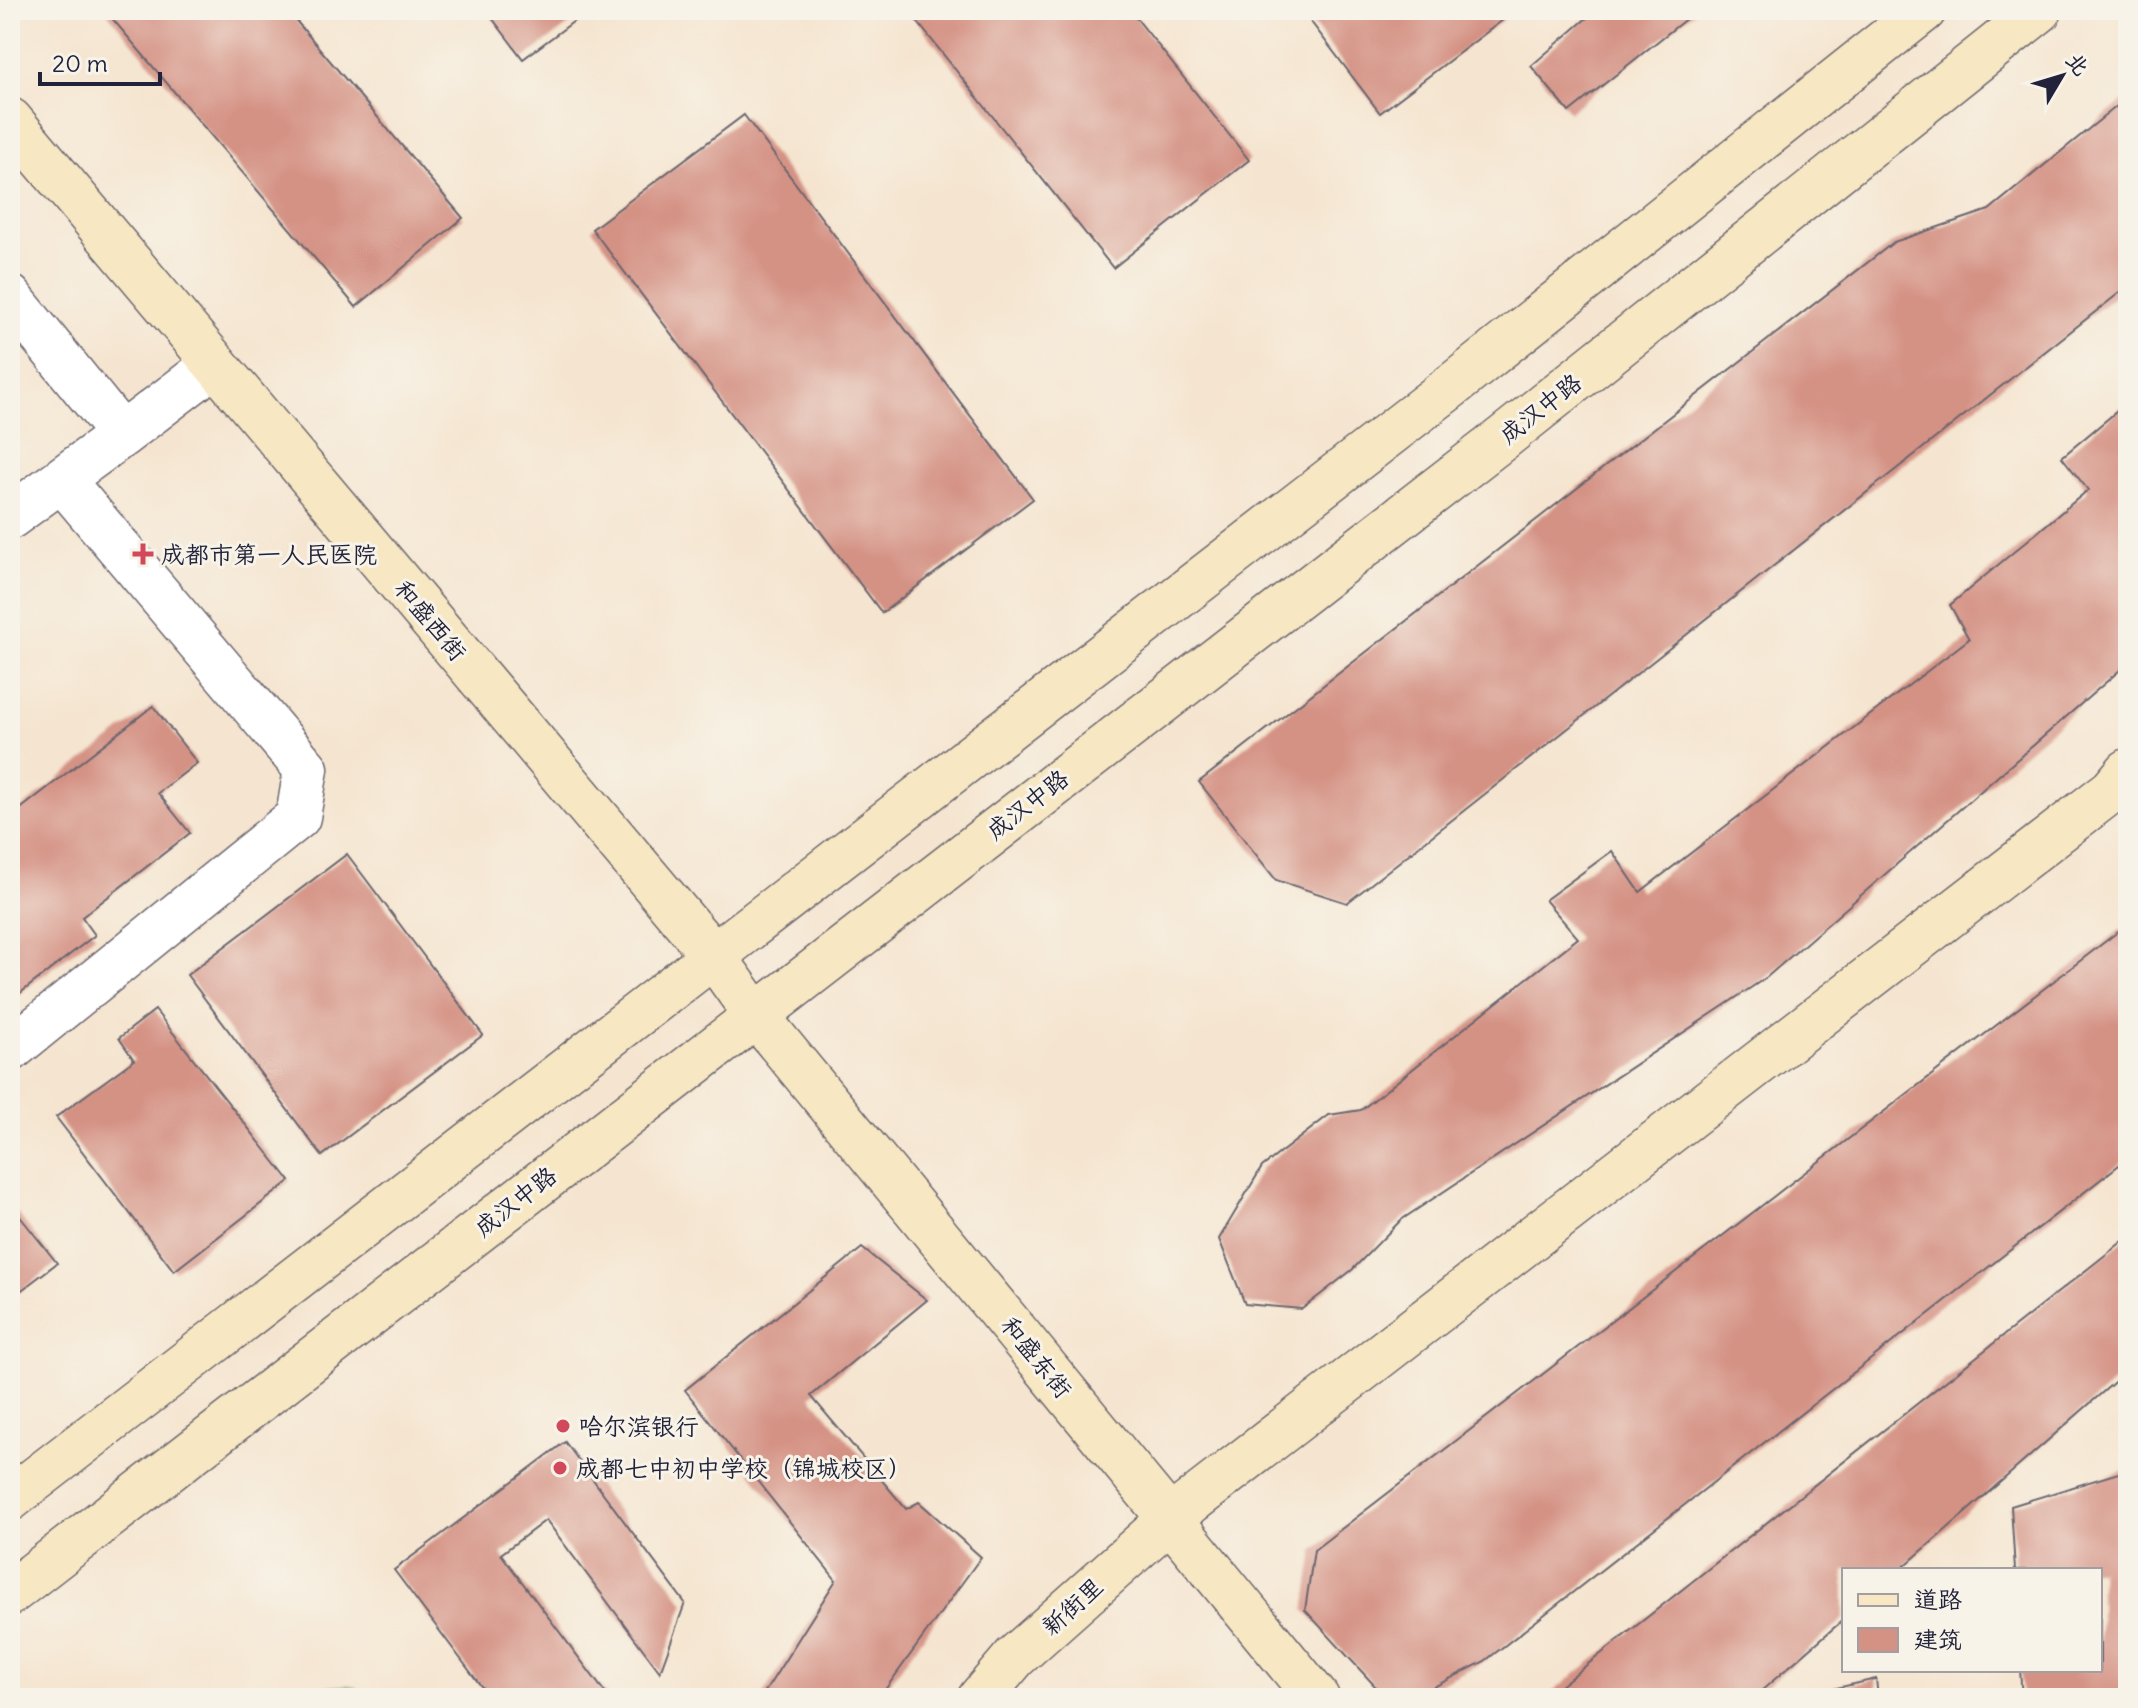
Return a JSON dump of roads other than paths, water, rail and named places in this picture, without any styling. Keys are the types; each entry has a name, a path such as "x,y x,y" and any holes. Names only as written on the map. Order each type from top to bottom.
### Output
{"main road":[{"path":"10,1499 1458,381 1924,10"},
{"name":"成汉中路","path":"10,1593 1503,438 2040,10"},
{"name":"和盛西街","path":"10,120 713,955 755,1014"},
{"name":"新街里","path":"980,1698 1015,1657 1170,1519 2112,790 2128,771"},
{"name":"和盛东街","path":"755,1014 1317,1698"}],"street":[{"path":"10,297 122,435"},
{"path":"12,512 62,480 215,364"},
{"path":"10,1050 298,817 306,769 62,480"}],"place":[{"name":"成都市第一人民医院","path":"143,554"},
{"name":"哈尔滨银行","path":"563,1426"},
{"name":"成都七中初中学校（锦城校区）","path":"560,1468"}]}
